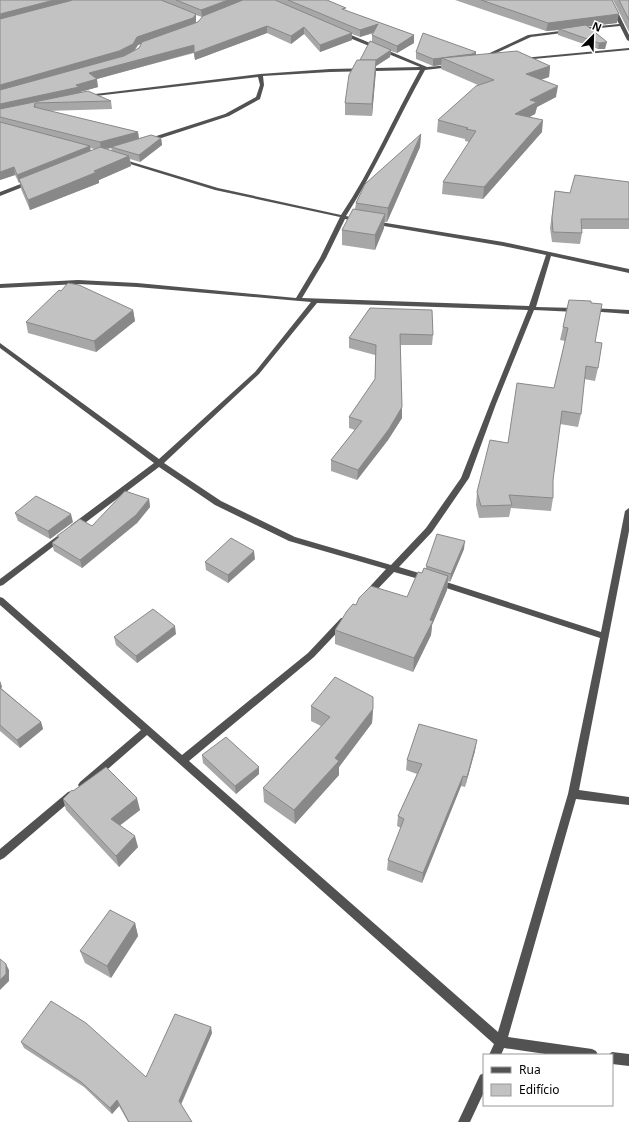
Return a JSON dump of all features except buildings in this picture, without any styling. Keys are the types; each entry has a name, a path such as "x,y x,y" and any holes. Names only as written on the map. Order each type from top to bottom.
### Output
{"street":[{"path":"610,0 629,40"},
{"path":"605,5 612,5"},
{"path":"488,62 478,62 505,46 530,36 621,25"},
{"path":"336,30 429,69"},
{"path":"519,59 629,49"},
{"path":"79,97 260,74 346,69 429,69 459,65"},
{"path":"298,300 323,258 342,218 359,192 406,99 423,69"},
{"path":"144,142 227,115 258,98 262,86 260,74"},
{"path":"116,159 217,189 342,218 503,244 629,271"},
{"path":"0,194 36,180"},
{"path":"360,603 429,530 465,478 532,308 549,254"},
{"path":"0,286 78,282 130,284 315,301 629,312"},
{"path":"0,583 159,463 257,373 315,301"},
{"path":"0,345 159,463 218,503 292,540 393,568 604,636"},
{"path":"495,1054 501,1042 573,794 629,511"},
{"path":"0,600 501,1042 585,1054"},
{"path":"182,761 311,655 350,614"},
{"path":"0,855 147,730"},
{"path":"573,794 629,801"},
{"path":"613,1058 629,1060"},
{"path":"464,1122 483,1081"}]}
